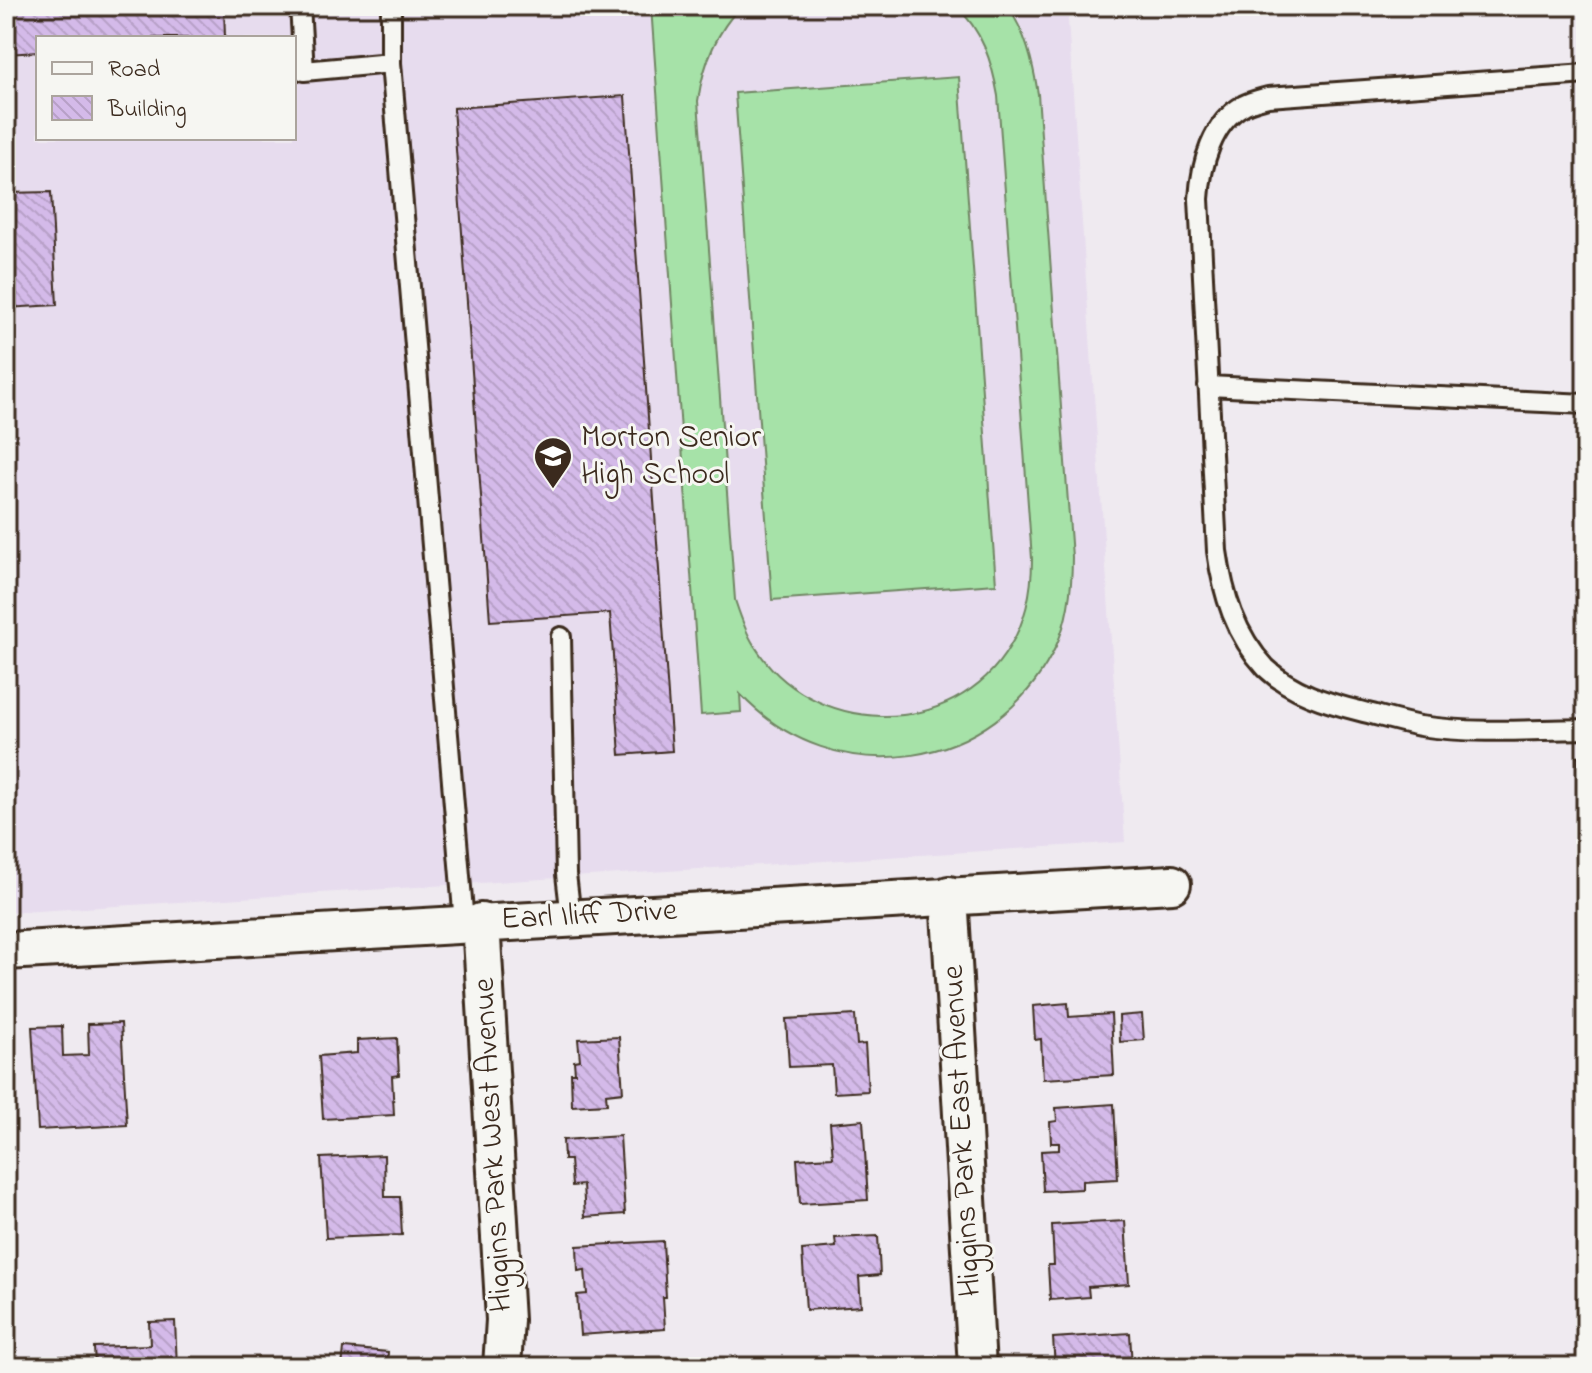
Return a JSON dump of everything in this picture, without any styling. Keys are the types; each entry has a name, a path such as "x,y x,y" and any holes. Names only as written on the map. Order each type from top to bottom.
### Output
{"street":[{"name":"Earl Iliff Drive","path":"6,951 1172,884"},
{"name":"Higgins Park East Avenue","path":"949,895 977,1367"},
{"name":"Higgins Park West Avenue","path":"472,923 505,1320 502,1367"}],"lane":[{"path":"300,6 299,73 391,63"},
{"path":"391,6 391,63 472,923"},
{"path":"1586,74 1268,97 1242,106 1222,125 1201,171 1199,199 1217,551 1222,585 1232,616 1266,667 1285,683 1326,703 1420,726 1482,730 1586,729"},
{"path":"1208,386 1586,404"},
{"path":"561,637 566,874 571,917"}],"shaded area":[{"name":"Morton Senior High School","path":"6,6 1067,6 1125,842 6,913"}],"green space":[{"path":"651,6 741,6 724,27 712,50 698,101 735,600 751,640 779,675 810,697 845,711 882,716 919,712 954,699 985,677 1010,646 1027,604 1032,559 998,96 993,71 979,36 956,6 1007,6 1024,37 1038,94 1072,557 1070,591 1067,614 1056,646 1029,688 995,721 955,743 911,755 866,756 821,747 778,726 740,694 741,712 701,715"},
{"path":"959,77 996,584 772,600 735,93"}],"building":[{"path":"6,6 224,6 225,36 36,36 36,52 6,54"},
{"path":"625,96 672,751 620,755 610,613 490,621 453,108"},
{"path":"51,192 57,305 6,308 6,193"},
{"path":"1586,755 1586,821 1581,821 1577,756"},
{"path":"1068,1003 1069,1017 1111,1014 1114,1075 1043,1079 1041,1039 1035,1040 1033,1006"},
{"path":"1142,1014 1144,1040 1120,1042 1119,1016"},
{"path":"855,1015 857,1045 865,1044 868,1091 834,1093 832,1065 789,1067 786,1019"},
{"path":"121,1023 127,1125 38,1130 32,1027 62,1026 63,1056 89,1055 88,1024"},
{"path":"6,1030 13,1102 6,1103"},
{"path":"619,1037 623,1092 606,1094 607,1104 572,1106 571,1073 575,1073 574,1061 580,1060 578,1039"},
{"path":"397,1038 399,1075 392,1076 394,1115 323,1119 319,1056 357,1053 357,1040"},
{"path":"1114,1104 1118,1179 1082,1181 1082,1189 1043,1191 1041,1151 1059,1150 1059,1143 1051,1143 1050,1122 1057,1121 1056,1108"},
{"path":"863,1120 868,1200 800,1204 797,1159 833,1157 830,1123"},
{"path":"620,1136 625,1214 585,1217 583,1185 572,1186 570,1160 564,1160 563,1140"},
{"path":"384,1155 385,1197 400,1197 402,1235 326,1238 321,1158"},
{"path":"1125,1221 1129,1284 1088,1287 1089,1297 1050,1300 1048,1265 1054,1265 1052,1225"},
{"path":"878,1236 880,1275 859,1277 861,1306 806,1310 802,1250 836,1247 835,1238"},
{"path":"663,1241 665,1329 580,1335 577,1295 587,1294 585,1270 578,1271 577,1246"},
{"path":"175,1321 177,1367 95,1367 94,1347 150,1345 149,1322"},
{"path":"1130,1333 1132,1367 1055,1367 1053,1338"},
{"path":"344,1348 388,1352 387,1367 342,1367"},
{"path":"64,1356 65,1367 6,1367 6,1359"},
{"path":"276,1359 276,1367 215,1367 215,1362"}],"place":[{"name":"Morton Senior High School","path":"553,490"}]}
